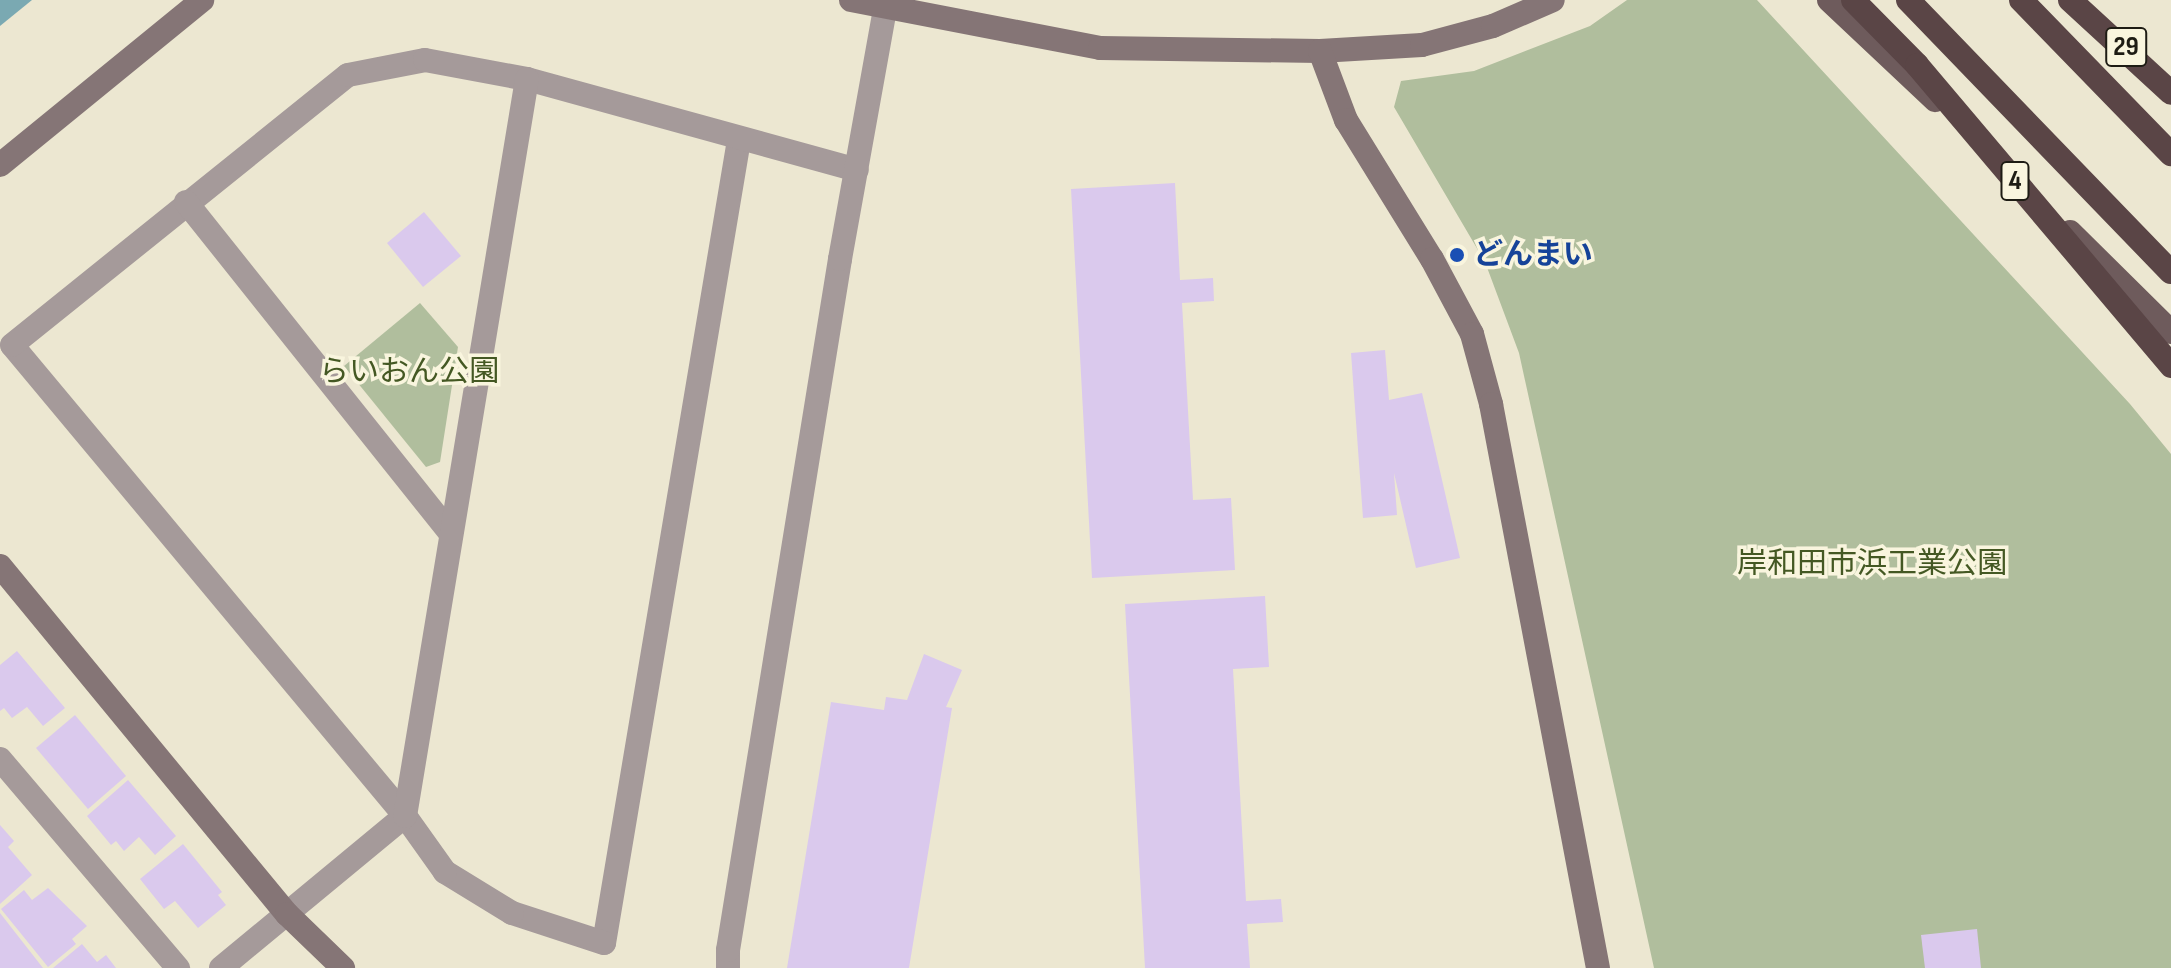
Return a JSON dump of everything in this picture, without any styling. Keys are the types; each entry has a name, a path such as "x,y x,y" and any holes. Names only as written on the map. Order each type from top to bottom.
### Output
{"highway":[{"name":"4","path":"1853,0 1917,65 2171,366"},
{"name":"4","path":"1908,0 2171,272"},
{"path":"2021,0 2171,154"},
{"path":"2070,0 2171,94"}],"main road":[{"path":"1829,0 2171,332"},
{"name":"29","path":"2081,0 2171,94"}],"street":[{"path":"0,165 202,0"},
{"path":"851,0 885,9 1100,48 1320,51 1422,45 1493,26 1553,0"},
{"path":"728,968 733,919 885,9"},
{"path":"1320,51 1346,120 1432,259 1472,334 1491,404 1598,968"},
{"path":"739,140 604,943 512,913 445,872 405,816 12,345 186,202 348,75 425,60 527,79 739,140 857,170"},
{"path":"221,968 405,816 527,79"},
{"path":"186,202 450,533"},
{"path":"0,566 287,914 343,968"},
{"path":"0,759 178,968"}],"green space":[{"name":"岸和田市浜工業公園","path":"1627,0 1757,0 2130,404 2171,454 2171,968 1654,968 1519,353 1485,262 1394,107 1401,81 1474,71 1590,26"},
{"name":"らいおん公園","path":"420,303 458,347 440,462 426,467 344,366"}],"water":[{"path":"0,0 32,0 0,26"}],"building":[{"path":"1175,183 1180,280 1213,278 1214,301 1182,303 1193,500 1231,498 1235,570 1092,578 1071,189"},
{"path":"424,212 461,256 423,287 387,243"},
{"path":"1385,350 1389,400 1422,393 1460,558 1416,568 1394,473 1397,515 1363,518 1351,353"},
{"path":"1265,596 1269,667 1233,669 1246,901 1281,899 1283,922 1247,924 1250,968 1145,968 1125,604"},
{"path":"17,651 65,708 43,726 27,707 12,718 4,708 0,711 0,665"},
{"path":"924,654 962,670 946,707 952,708 909,968 787,968 831,702 884,710 886,697 907,700"},
{"path":"75,715 126,776 88,809 36,748"},
{"path":"128,780 176,836 155,855 139,837 124,851 116,841 111,845 87,816"},
{"path":"0,825 14,841 8,847 32,875 0,904"},
{"path":"183,844 222,892 218,895 226,905 198,928 175,901 164,909 140,879"},
{"path":"48,888 87,926 72,939 76,944 48,967 1,909 24,890 32,900"},
{"path":"0,913 43,968 0,968"},
{"path":"1977,929 1981,968 1925,968 1921,935"},
{"path":"82,944 97,962 106,955 116,968 53,968"}],"place":[{"name":"どんまい","path":"1457,255"}]}
